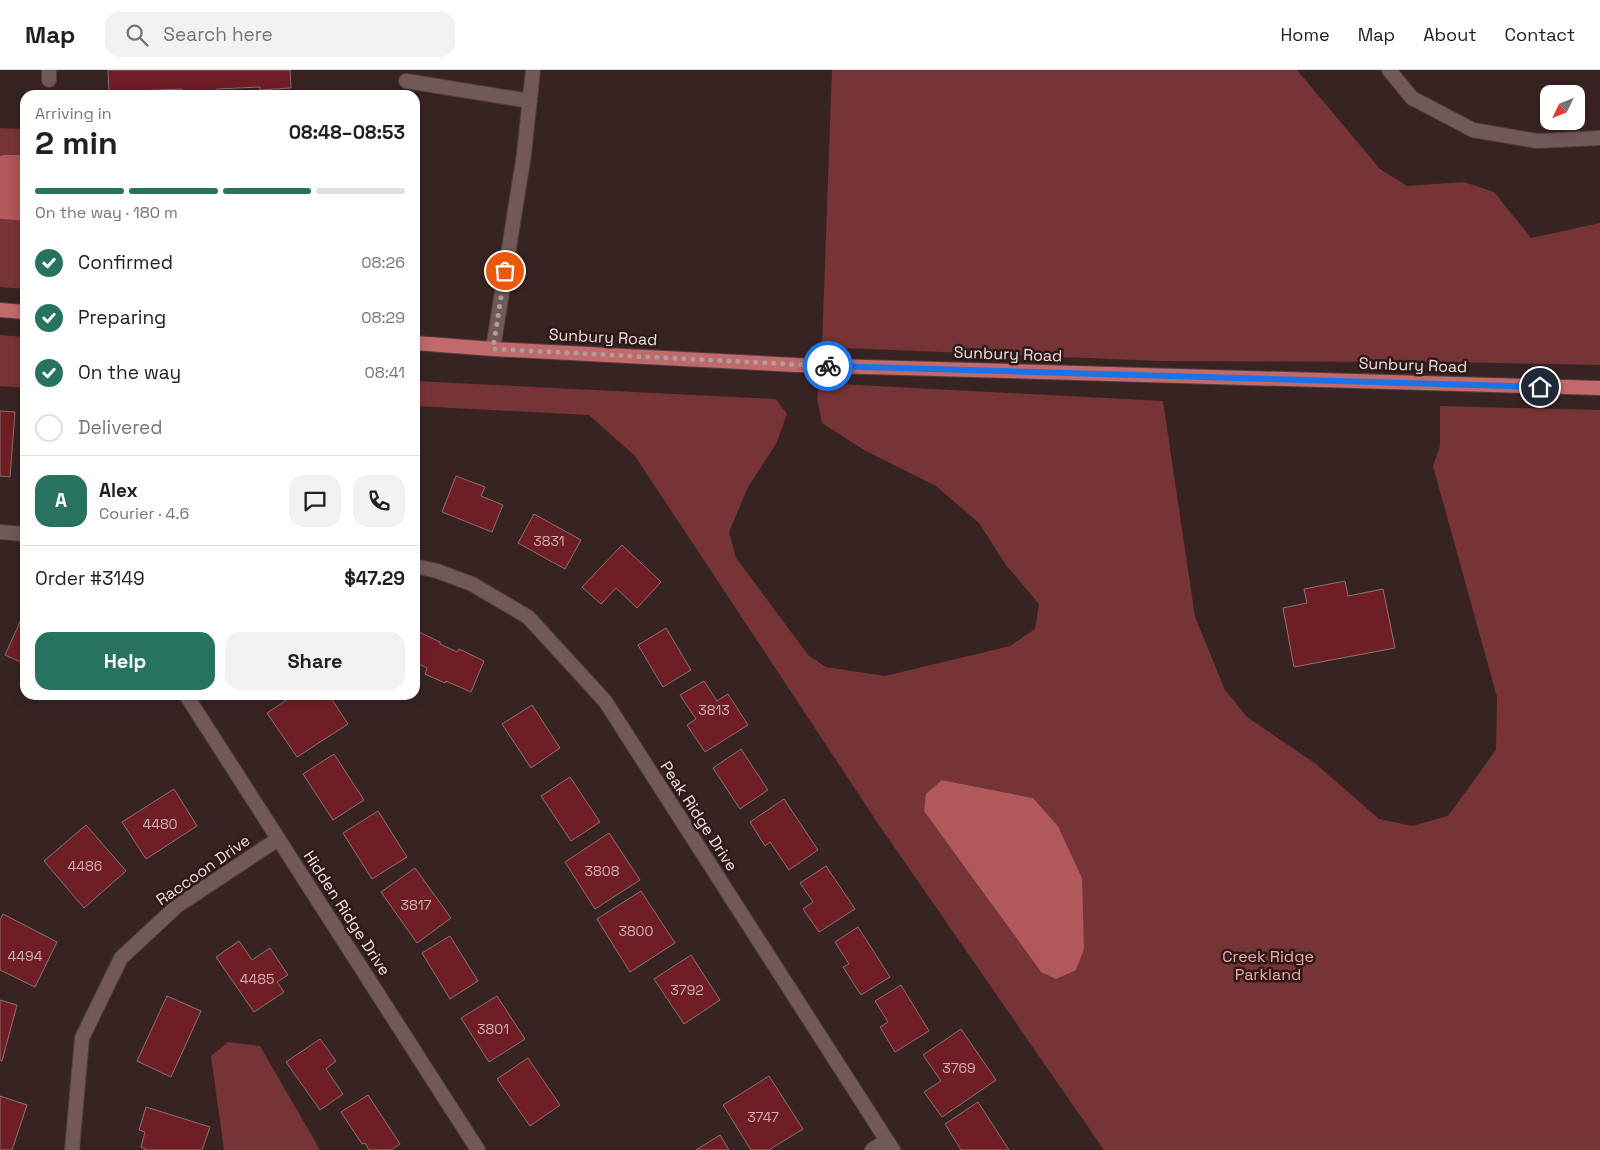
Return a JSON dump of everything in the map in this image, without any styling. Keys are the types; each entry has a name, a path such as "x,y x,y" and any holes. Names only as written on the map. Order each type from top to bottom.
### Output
{"main road":[{"path":"0,310 20,312"},
{"name":"Sunbury Road","path":"420,343 795,365 1600,388"}],"street":[{"path":"493,349 524,154 533,70"},
{"path":"1389,70 1412,98 1473,130 1537,141 1600,138"},
{"path":"406,81 530,101"},
{"path":"0,532 20,534"},
{"name":"Peak Ridge Drive","path":"420,567 437,571 472,584 528,617 605,701 890,1145"},
{"name":"Hidden Ridge Drive","path":"189,700 478,1150"},
{"name":"Raccoon Drive","path":"72,1150 82,1038 121,958 177,906 278,839"},
{"path":"872,1150 890,1145"}],"green space":[{"path":"832,70 1297,70 1380,169 1407,186 1464,182 1494,192 1531,238 1600,223 1600,365 1440,362 1158,361 822,347"},
{"path":"0,128 20,129 20,155 0,156"},
{"path":"0,219 20,221 20,289 0,287"},
{"path":"0,335 20,337 20,388 0,386"},
{"name":"Creek Ridge Parkland","path":"420,381 776,399 787,414 776,444 748,487 729,532 736,558 809,656 826,667 885,676 1010,646 1035,629 1039,604 1006,565 979,523 936,486 864,450 822,423 817,398 819,383 1163,401 1195,617 1225,690 1247,717 1316,764 1379,819 1412,826 1448,816 1496,750 1497,697 1433,466 1440,446 1440,406 1600,410 1600,1150 1104,1150 879,825 635,456 589,415 420,406","holes":["942,780 1033,798 1058,826 1082,879 1041,972 925,811"]},
{"path":"228,1042 260,1046 320,1150 224,1150 211,1056"}],"shaded area":[{"path":"20,155 20,221 0,219 0,156"},
{"path":"942,780 1033,798 1058,826 1082,878 1084,949 1076,970 1056,979 1041,972 924,811 926,794"}],"building":[{"path":"108,70 290,70 291,88 260,90 260,87 217,90 109,90"},
{"path":"0,411 15,412 10,477 0,476"},
{"path":"456,476 485,487 481,496 503,505 492,532 442,512"},
{"path":"534,514 581,540 565,569 518,543"},
{"path":"622,545 661,582 637,608 616,588 601,604 582,587"},
{"path":"1345,581 1348,596 1383,589 1395,648 1294,667 1283,608 1307,603 1304,589"},
{"path":"20,622 20,662 5,655"},
{"path":"666,628 691,670 663,687 638,645"},
{"path":"420,632 457,652 459,649 484,661 471,692 425,674 427,668 420,664"},
{"path":"704,681 717,701 728,694 748,725 705,752 687,725 696,719 680,695"},
{"path":"286,700 332,700 348,724 297,757 267,713"},
{"path":"532,705 560,748 531,768 502,724"},
{"path":"741,749 768,790 740,809 713,768"},
{"path":"334,754 364,800 333,820 303,774"},
{"path":"570,777 600,822 571,841 541,796"},
{"path":"174,789 197,826 146,859 122,822"},
{"path":"784,799 818,850 789,870 770,842 765,846 750,822"},
{"path":"378,811 407,857 372,879 343,833"},
{"path":"86,825 126,871 84,908 44,861"},
{"path":"609,833 640,880 595,909 565,862"},
{"path":"826,866 855,909 819,932 803,909 813,902 800,883"},
{"path":"415,868 451,918 417,943 381,892"},
{"path":"641,891 675,943 630,972 597,919"},
{"path":"3,914 57,942 35,987 0,970 0,920"},
{"path":"858,927 890,977 861,995 843,967 849,964 835,942"},
{"path":"450,936 478,981 450,999 422,953"},
{"path":"239,941 252,960 270,948 288,975 277,982 284,992 254,1012 216,957"},
{"path":"691,955 720,1000 684,1024 654,979"},
{"path":"901,985 929,1031 895,1052 880,1027 888,1022 875,1001"},
{"path":"167,996 201,1011 171,1077 137,1061"},
{"path":"497,996 525,1039 489,1062 461,1018"},
{"path":"0,1000 17,1005 2,1061 0,1060"},
{"path":"961,1029 996,1080 942,1117 924,1092 941,1081 923,1055"},
{"path":"320,1039 336,1061 326,1069 343,1094 320,1110 286,1062"},
{"path":"528,1058 560,1105 530,1126 497,1079"},
{"path":"769,1076 803,1129 769,1150 751,1150 723,1105"},
{"path":"368,1095 400,1144 391,1150 369,1150 365,1143 362,1144 341,1112"},
{"path":"0,1096 27,1105 12,1150 0,1150"},
{"path":"978,1102 1009,1150 961,1150 945,1124"},
{"path":"146,1107 210,1127 202,1150 145,1150 141,1147 145,1132 139,1130"},
{"path":"720,1135 729,1150 696,1150"}],"way so far":[{"path":"505,271 493,349 828,366"}],"route":[{"path":"828,366 1540,387"}]}
